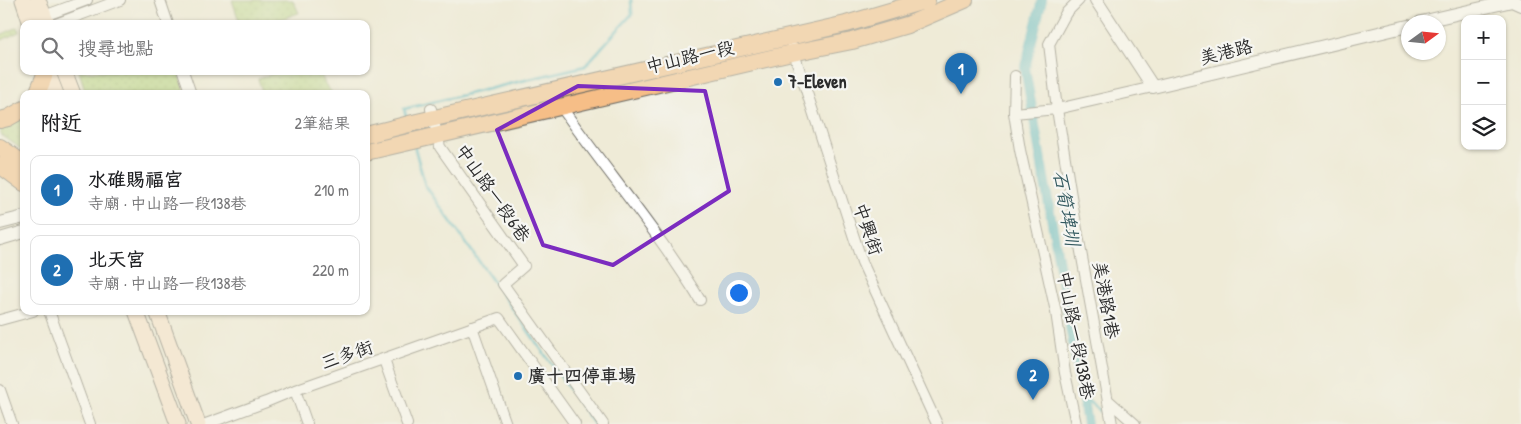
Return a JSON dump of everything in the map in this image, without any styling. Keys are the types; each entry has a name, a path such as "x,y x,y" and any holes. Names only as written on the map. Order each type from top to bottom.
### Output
{"main road":[{"path":"23,0 42,20"},
{"path":"38,0 43,20"},
{"name":"中山路一段","path":"370,134 417,122 432,114 846,24 927,0"},
{"name":"中山路一段","path":"370,151 792,53 852,41 898,27 965,0"},
{"path":"39,90 45,75"},
{"path":"48,75 54,90"},
{"path":"65,75 71,90"},
{"path":"0,120 20,111"},
{"path":"0,147 20,161"},
{"path":"0,165 20,180"},
{"path":"137,315 178,424"},
{"path":"158,315 198,424"}],"street":[{"path":"48,20 87,0"},
{"path":"51,20 120,0"},
{"path":"160,0 167,20"},
{"name":"美港路1巷","path":"1079,0 1066,13 1049,44 1071,196 1111,419"},
{"path":"1014,113 1057,109 1153,88 1096,0"},
{"path":"1446,16 1512,1 1521,5"},
{"name":"美港路","path":"1153,88 1401,28"},
{"name":"中興街","path":"790,36 792,53 862,262 937,424"},
{"path":"184,75 190,90"},
{"name":"中山路一段138巷","path":"1014,76 1014,113 1020,150 1056,312 1065,373 1076,424"},
{"path":"562,108 629,197 700,300"},
{"name":"中山路一段6巷","path":"432,114 440,147 524,266 502,284 603,424"},
{"path":"0,223 20,218"},
{"path":"0,239 20,233"},
{"path":"0,320 20,314"},
{"path":"50,315 90,424"},
{"name":"三多街","path":"206,424 295,390 500,318 575,424"},
{"path":"472,327 506,424"},
{"path":"384,360 407,424"},
{"path":"0,390 12,424"},
{"path":"295,390 307,424"},
{"path":"1108,400 1136,424"}],"highlighted area":[{"path":"578,86 705,91 729,191 613,265 543,245 497,130"}],"green space":[{"path":"232,0 293,0 299,13 278,20 239,20"},
{"path":"18,27 19,32 0,41 0,35"},
{"path":"80,75 180,75 185,90 85,90"},
{"path":"270,75 322,75 330,90 262,90 258,79"},
{"path":"20,117 20,148 0,134 0,125"}],"waterway":[{"path":"407,120 404,109 585,66 632,14 631,0"},
{"name":"石筍埤圳","path":"1042,0 1025,68 1087,424"},
{"path":"65,15 88,7"},
{"path":"414,145 425,185 594,424"},
{"path":"1083,397 1108,417"}],"place":[{"name":"7-Eleven","path":"778,82"},
{"name":"水碓賜福宮","path":"961,94"},
{"name":"廣十四停車場","path":"518,376"},
{"name":"北天宮","path":"1033,400"}]}
